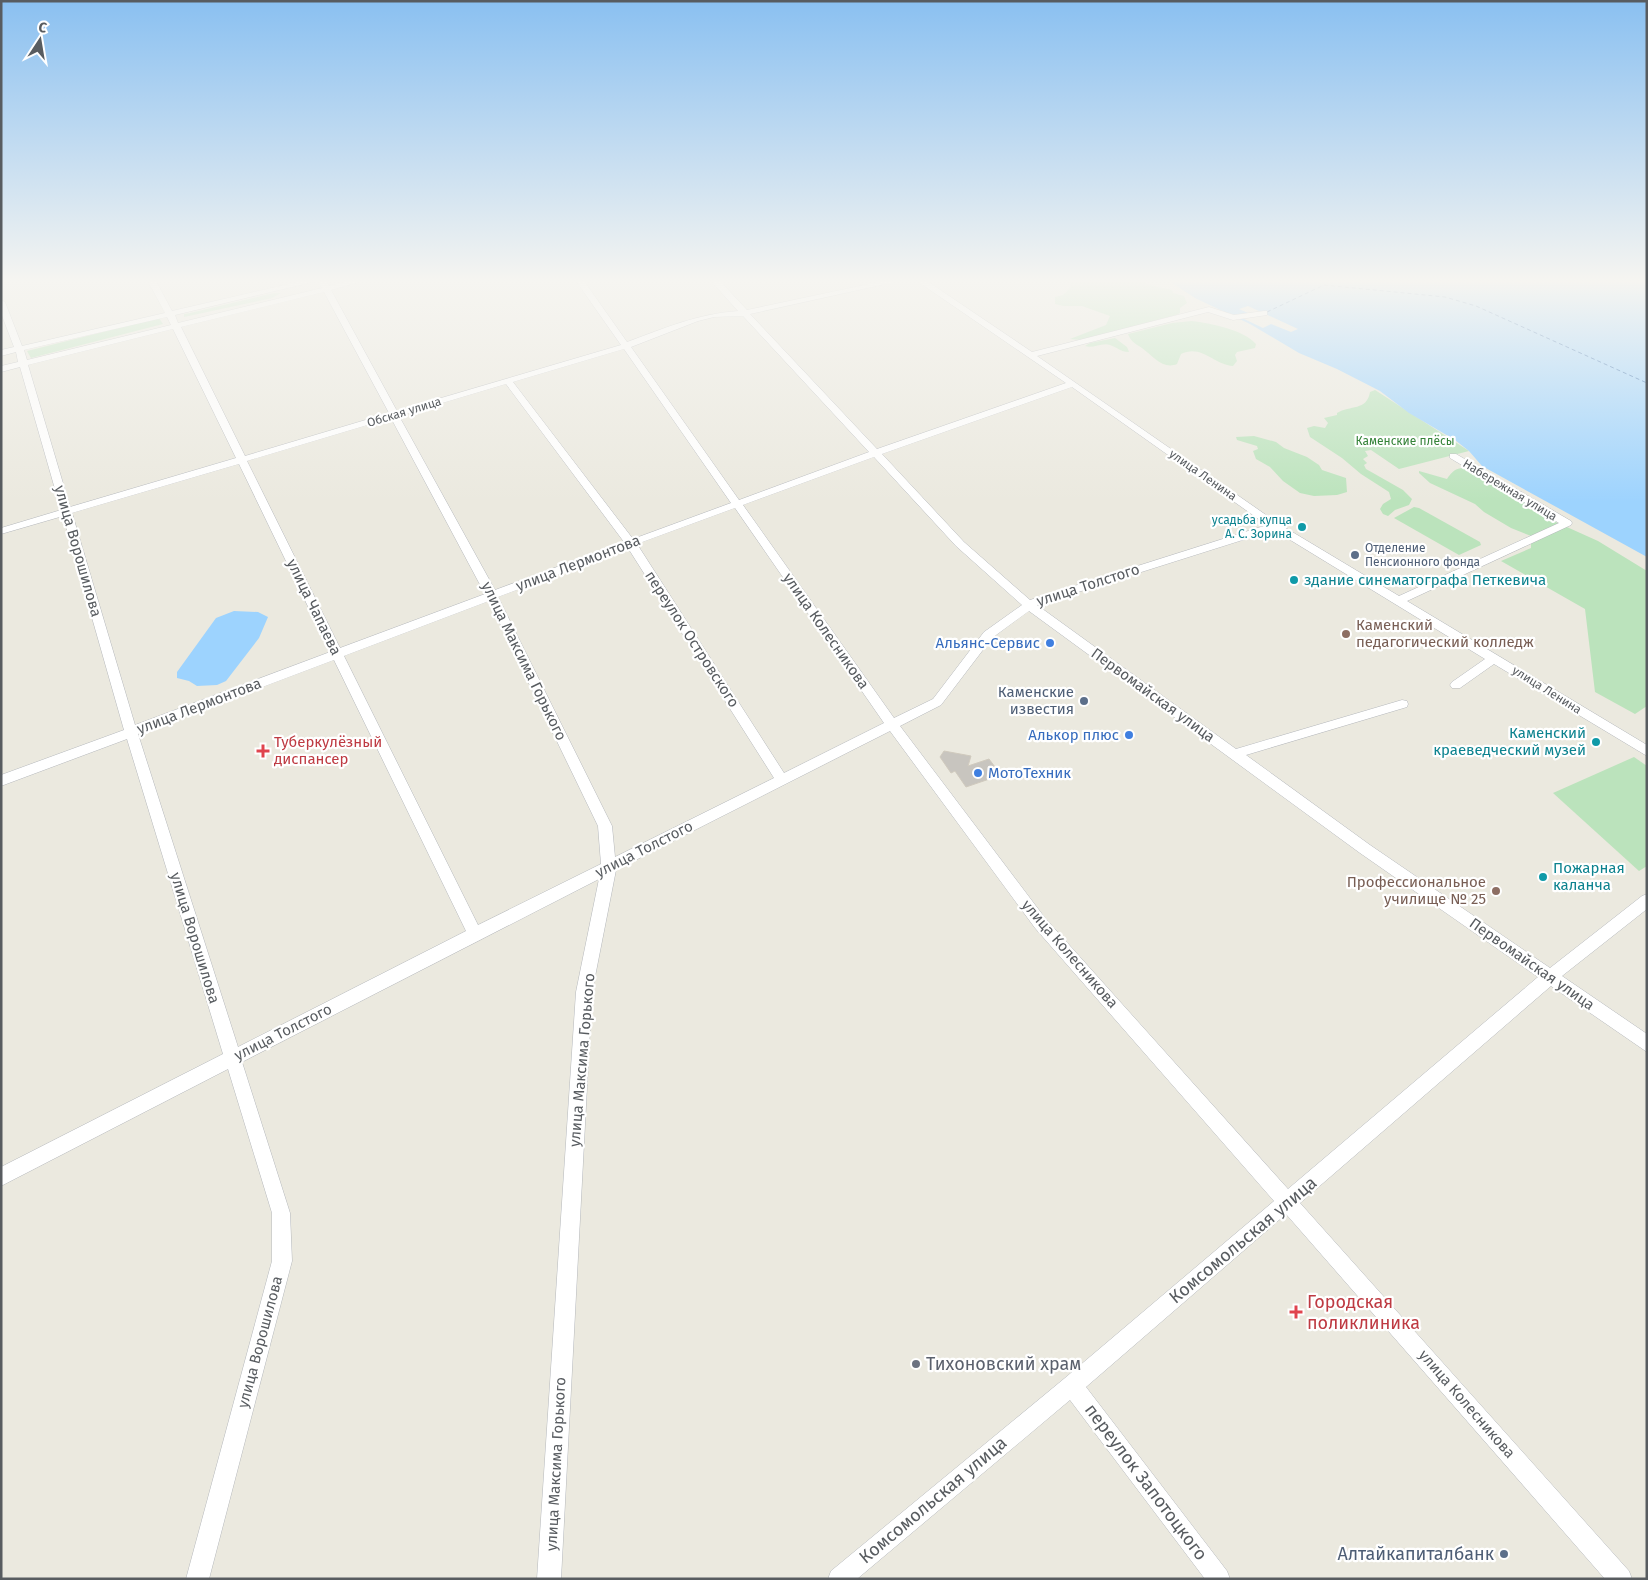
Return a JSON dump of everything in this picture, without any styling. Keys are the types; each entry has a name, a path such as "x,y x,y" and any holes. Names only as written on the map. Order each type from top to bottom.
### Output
{"street":[{"path":"13,355 28,355"},
{"path":"1,369 25,355"},
{"name":"улица Чапаева","path":"190,355 475,934"},
{"name":"улица Максима Горького","path":"362,355 492,596 605,826 609,866 584,992 549,1579"},
{"name":"Обская улица","path":"1,531 596,355"},
{"name":"улица Колесникова","path":"631,355 892,724 1040,923 1621,1579"},
{"name":"Первомайская улица","path":"783,355 960,544 1029,605 1365,849 1647,1044"},
{"name":"улица Ленина","path":"1030,355 1275,526 1647,751"},
{"name":"улица Ворошилова","path":"21,356 130,732 281,1213 282,1261 197,1579"},
{"name":"переулок Островского","path":"508,381 631,544 782,780"},
{"name":"улица Лермонтова","path":"1,781 942,428 1073,384"},
{"name":"Набережная улица","path":"1400,600 1567,524 1453,456"},
{"name":"улица Толстого","path":"1,1177 475,934 937,702 988,635 1038,600 1275,526"},
{"path":"1456,685 1495,658"},
{"path":"1234,754 1402,704"},
{"name":"Комсомольская улица","path":"839,1579 1072,1385 1551,976 1647,900"},
{"name":"переулок Запотоцкого","path":"1072,1385 1219,1579"}],"green space":[{"path":"29,355 44,355 31,358"},
{"path":"1150,355 1181,355 1177,364 1167,365"},
{"path":"1205,355 1235,355 1237,361 1233,366"},
{"name":"Каменские плёсы","path":"1375,390 1469,451 1399,469 1371,450 1365,451 1368,456 1363,459 1367,463 1364,465 1366,469 1403,490 1412,499 1409,505 1395,510 1388,516 1383,514 1380,509 1383,504 1391,499 1389,492 1310,437 1307,428 1314,426 1325,428 1328,423 1324,418 1362,405 1370,392"},
{"path":"1254,436 1276,442 1284,448 1307,457 1319,465 1322,470 1346,478 1347,492 1337,495 1314,496 1300,493 1283,481 1270,467 1256,459 1253,451 1258,449 1257,446 1237,440 1236,437"},
{"path":"1462,468 1491,480 1549,519 1598,541 1647,571 1647,706 1635,714 1595,692 1585,609 1501,561 1531,548 1531,536 1511,528 1484,512 1475,504 1430,483 1419,473 1419,471 1447,479 1457,469"},
{"path":"1414,507 1480,542 1481,545 1459,555 1394,518"},
{"path":"1634,757 1647,766 1647,866 1639,871 1553,793"}],"water":[{"path":"1303,355 1647,355 1647,557 1482,466 1469,451 1455,440 1409,413 1380,391 1337,369"},
{"path":"234,611 258,612 268,617 259,638 226,681 217,685 197,686 189,681 177,678 177,672 216,618"}],"building":[{"name":"МотоТехник","path":"944,751 971,756 968,766 989,759 1001,775 966,787 955,771 951,773 940,757"}],"ferry route":[{"path":"1584,355 1647,383"}],"place":[{"name":"усадьба купца А. С. Зорина","path":"1302,527"},
{"name":"Отделение Пенсионного фонда","path":"1355,555"},
{"name":"здание синематографа Петкевича","path":"1294,580"},
{"name":"Каменский педагогический колледж","path":"1346,634"},
{"name":"Альянс-Сервис","path":"1050,643"},
{"name":"Каменские известия","path":"1084,701"},
{"name":"Алькор плюс","path":"1129,735"},
{"name":"Каменский краеведческий музей","path":"1596,742"},
{"name":"Туберкулёзный диспансер","path":"263,751"},
{"name":"МотоТехник","path":"978,773"},
{"name":"Пожарная каланча","path":"1543,877"},
{"name":"Профессиональное училище № 25","path":"1496,891"},
{"name":"Городская поликлиника","path":"1296,1312"},
{"name":"Тихоновский храм","path":"916,1364"},
{"name":"Алтайкапиталбанк","path":"1504,1554"}]}
